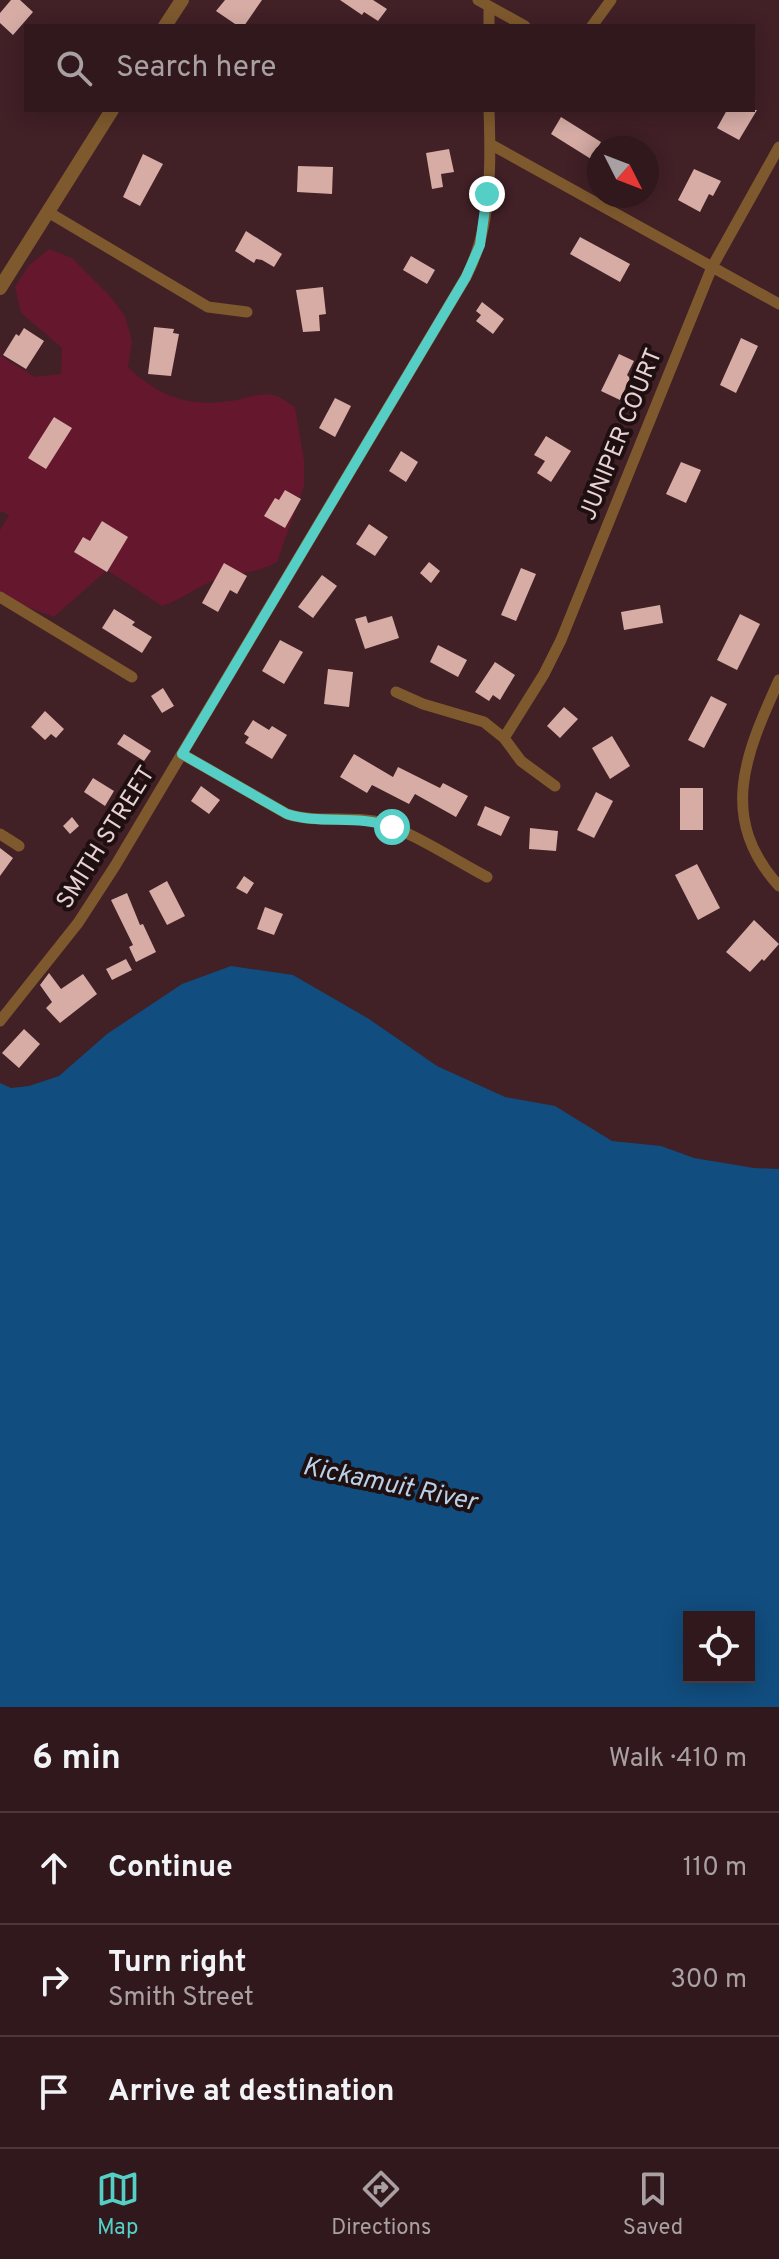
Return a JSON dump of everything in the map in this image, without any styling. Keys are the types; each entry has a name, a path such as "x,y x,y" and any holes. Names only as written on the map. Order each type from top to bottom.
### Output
{"street":[{"path":"166,24 182,0"},
{"path":"593,24 611,0"},
{"path":"483,3 488,24"},
{"path":"483,3 521,24"},
{"path":"0,288 111,112"},
{"name":"SMITH STREET","path":"0,1021 86,911 475,260 483,231 490,144 489,112"},
{"path":"490,144 779,304"},
{"name":"JUNIPER COURT","path":"504,738 561,640 712,267 779,147"},
{"path":"48,212 208,307 247,312"},
{"path":"0,597 132,677"},
{"path":"779,680 754,735 743,775 743,793 750,841 757,857 779,886"},
{"path":"396,692 423,704 484,722 504,738 521,761 555,786"},
{"path":"182,754 287,814 297,818 354,818 379,822 487,877"},
{"path":"0,834 19,846"}],"shaded area":[{"path":"49,249 72,258 110,296 125,316 132,341 128,367 152,386 191,401 220,402 269,394 295,407 304,460 304,486 277,562 216,579 162,606 107,570 54,617 24,606 0,592 0,530 9,515 0,511 0,342 1,356 35,377 61,374 62,348 21,313 15,287 29,265"}],"water":[{"name":"Kickamuit River","path":"231,966 293,975 369,1019 437,1066 505,1097 555,1106 612,1141 661,1146 694,1158 779,1169 779,1707 0,1707 0,1083 11,1088 29,1086 59,1076 107,1034 182,984"}],"building":[{"path":"11,0 20,0 33,12 13,35 0,23 0,13"},
{"path":"225,0 262,0 245,24 235,24 216,11"},
{"path":"340,0 373,0 387,9 378,21 364,12 362,15"},
{"path":"757,110 739,140 717,128 726,112"},
{"path":"561,117 591,136 587,136 587,156 551,134"},
{"path":"449,149 454,172 441,174 443,187 432,189 426,153"},
{"path":"143,154 163,164 140,206 123,197"},
{"path":"298,166 333,167 332,194 297,192"},
{"path":"694,169 721,181 713,196 709,194 700,212 678,200"},
{"path":"246,231 282,254 274,267 262,260 256,259 254,263 235,251"},
{"path":"580,237 630,264 620,282 570,254"},
{"path":"411,256 435,270 427,284 403,270"},
{"path":"323,287 326,314 319,315 320,331 303,332 296,290"},
{"path":"482,302 504,319 493,334 476,321 481,315 476,311"},
{"path":"154,327 174,329 173,333 179,334 171,376 148,374"},
{"path":"24,328 44,341 26,369 3,355 16,334 19,336"},
{"path":"741,338 758,346 736,393 720,385"},
{"path":"619,354 634,361 620,400 601,391"},
{"path":"335,398 351,406 335,437 319,428"},
{"path":"54,417 72,428 46,469 28,458"},
{"path":"546,436 571,451 551,482 537,473 545,461 534,455"},
{"path":"401,451 418,462 406,482 389,471"},
{"path":"681,462 701,470 686,503 666,494"},
{"path":"285,490 301,499 285,528 264,516 275,498 279,500"},
{"path":"102,521 128,537 107,572 74,552 83,537 90,541"},
{"path":"369,524 388,537 375,556 356,544"},
{"path":"429,562 440,571 431,583 420,573"},
{"path":"224,563 247,576 237,594 230,590 218,612 202,603"},
{"path":"521,568 536,574 516,621 501,615"},
{"path":"322,575 337,586 313,618 298,607"},
{"path":"660,605 663,623 624,630 621,612"},
{"path":"114,609 152,637 142,653 102,628"},
{"path":"740,614 760,624 737,670 717,660"},
{"path":"366,616 368,623 392,616 399,638 365,649 355,619"},
{"path":"280,640 303,652 284,684 262,671"},
{"path":"438,645 467,660 458,677 430,662"},
{"path":"495,662 515,675 500,700 493,695 489,701 475,692"},
{"path":"328,669 353,672 349,707 324,704"},
{"path":"163,688 174,706 162,713 151,696"},
{"path":"711,696 727,704 704,748 688,740"},
{"path":"564,707 578,719 560,738 547,726"},
{"path":"45,711 64,729 56,738 51,734 45,740 31,727"},
{"path":"253,720 269,730 272,726 287,735 272,759 245,743 249,737 244,734"},
{"path":"124,734 151,751 144,761 117,744"},
{"path":"612,736 630,766 610,779 592,748"},
{"path":"354,754 393,777 398,767 440,788 443,783 468,796 456,817 415,794 409,804 372,785 367,793 340,777"},
{"path":"93,778 114,791 105,806 84,792"},
{"path":"201,786 220,800 209,814 191,801"},
{"path":"680,788 703,788 703,830 680,830"},
{"path":"596,792 613,801 594,838 577,830"},
{"path":"485,806 510,817 501,836 477,825"},
{"path":"72,817 79,826 70,834 63,826"},
{"path":"530,828 558,831 556,851 529,849"},
{"path":"0,848 13,858 0,876"},
{"path":"697,864 720,908 698,920 675,875"},
{"path":"244,876 254,883 247,894 236,888"},
{"path":"167,881 185,916 167,925 149,891"},
{"path":"127,893 140,925 143,924 156,952 136,962 129,947 133,945 111,900"},
{"path":"265,907 283,914 274,935 257,929"},
{"path":"754,920 779,944 750,972 726,952"},
{"path":"126,959 132,970 112,980 106,969"},
{"path":"49,973 61,989 83,974 97,994 60,1023 46,1008 52,1002 40,985"},
{"path":"24,1029 40,1044 19,1068 2,1053"}],"route":[{"path":"392,827 354,818 297,818 277,810 182,754 466,277 480,245 487,194"}]}
